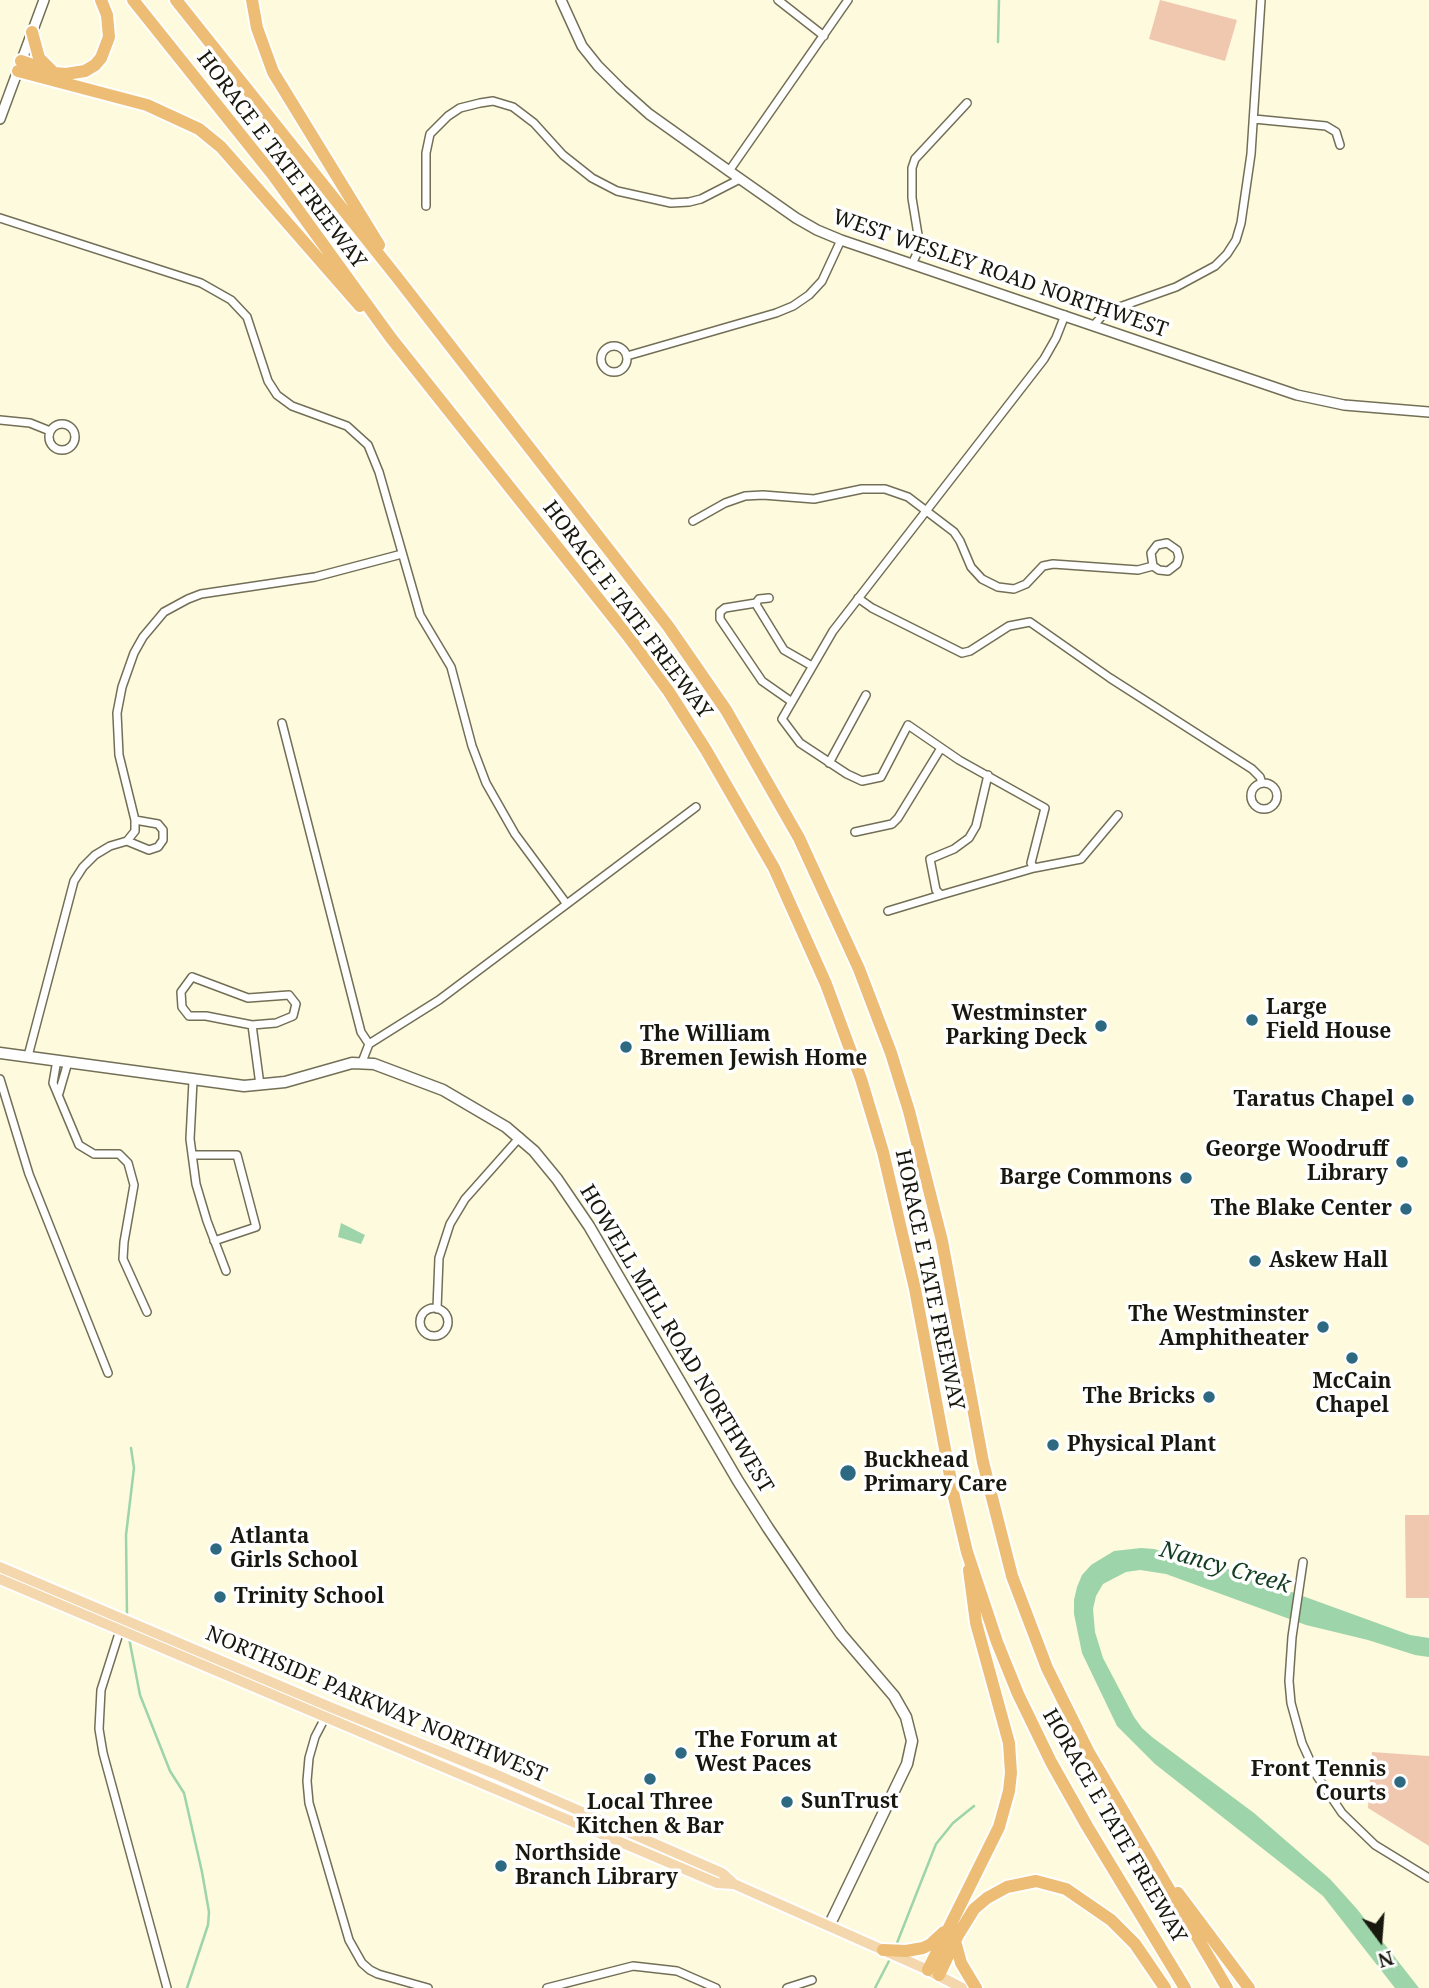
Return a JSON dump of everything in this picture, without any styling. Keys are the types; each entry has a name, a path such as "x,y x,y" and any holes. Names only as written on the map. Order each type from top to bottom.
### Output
{"highway":[{"path":"20,66 66,74 85,71 101,58 109,37 107,15 101,0"},
{"name":"HORACE E TATE FREEWAY","path":"133,0 273,175 391,338 515,491 669,692 737,801 774,868 826,984 861,1079 883,1152 912,1276 967,1552 997,1642 1051,1762 1092,1836 1185,1988"},
{"name":"HORACE E TATE FREEWAY","path":"176,0 396,276 686,651 747,744 818,876 880,1023 922,1157 942,1241 983,1462 1012,1576 1047,1668 1088,1751 1227,1988"},
{"path":"252,0 257,28 273,72 396,276"},
{"path":"32,32 39,58 55,73"},
{"path":"20,66 148,105 199,128 221,147 347,293 391,338"},
{"path":"934,1972 953,1921 999,1827 1011,1773 1005,1727 976,1623 967,1552"},
{"path":"1135,1834 1249,1988"},
{"path":"934,1972 974,1909 998,1892 1020,1882 1036,1881 1054,1884 1080,1897 1111,1920 1135,1944 1165,1988"},
{"path":"883,1950 906,1951 927,1946 941,1936 953,1921"},
{"path":"955,1941 956,1952 976,1988"}],"main road":[{"name":"HOWELL MILL ROAD NORTHWEST","path":"0,1053 227,1085 285,1082 362,1062 397,1071 443,1090 486,1113 520,1137 557,1179 590,1226 738,1481 796,1569 841,1634 894,1696 906,1717 912,1741 907,1764 829,1926"},
{"name":"NORTHSIDE PARKWAY NORTHWEST","path":"0,1567 122,1625"},
{"name":"NORTHSIDE PARKWAY NORTHWEST","path":"0,1578 122,1625 328,1712 495,1773 722,1873 734,1884 934,1972 962,1988"}],"street":[{"path":"0,119 44,0"},
{"name":"WEST WESLEY ROAD NORTHWEST","path":"561,0 582,46 598,66 649,114 796,218 841,240 1324,402 1429,412"},
{"path":"778,0 824,36"},
{"path":"729,171 848,0"},
{"path":"1094,325 1111,310 1195,278 1215,266 1236,240 1241,223 1254,119 1261,0"},
{"path":"426,206 426,153 430,134 460,108 480,103 493,102 513,107 534,123 563,155 592,178 617,191 671,202 689,202 701,199 740,179"},
{"path":"912,264 920,247 912,198 912,168 915,159 967,103"},
{"path":"1254,119 1326,126 1336,132 1340,145"},
{"path":"0,218 201,283 231,300 247,317 268,381 283,400 292,406 347,426 368,445 379,472 420,615 451,667 472,746 493,798 515,834 566,903"},
{"path":"627,356 793,306 809,295 822,281 841,240"},
{"path":"1034,868 1031,863 1045,808 941,748 908,725 881,777 862,781 800,743 782,719 812,666 858,598 1044,359 1065,315"},
{"path":"0,420 30,424 50,431"},
{"path":"693,521 725,503 745,496 814,499 873,488 901,493 954,532 971,567 982,579 998,587 1014,589 1026,584 1043,566 1053,564 1138,570 1153,566 1163,571 1172,569 1178,561 1177,550 1167,543 1157,545 1151,553 1153,566"},
{"path":"28,1056 74,881 95,855 110,846 127,841 135,831 135,820 118,755 117,713 122,687 134,653 155,620 176,605 201,594 315,577 402,554"},
{"path":"769,598 725,608 720,612 720,619 762,681 792,702"},
{"path":"858,598 872,608 962,653 970,652 1009,626 1030,622 1110,678 1252,769 1262,783"},
{"path":"756,603 784,650 812,666"},
{"path":"829,762 866,695"},
{"path":"282,723 361,1032 369,1044"},
{"path":"855,832 892,824 941,748"},
{"path":"941,895 936,890 929,859 954,849 968,838 976,826 988,775"},
{"path":"362,1062 369,1044 439,1000 696,807"},
{"path":"888,911 1034,868 1081,859 1118,815"},
{"path":"127,841 149,850 158,847 163,840 163,830 158,824 135,820"},
{"path":"192,977 248,998 289,995 296,1004 293,1016 276,1023 252,1026 206,1016 189,1016 182,1007 181,992 192,977"},
{"path":"252,1026 260,1085"},
{"path":"57,1060 53,1083 79,1145 94,1154 119,1154 128,1163 134,1185 123,1259 147,1312"},
{"path":"58,1094 68,1062"},
{"path":"0,1079 29,1174 108,1373"},
{"path":"193,1081 190,1139 196,1184 226,1271"},
{"path":"437,1309 439,1258 450,1224 465,1199 520,1137"},
{"path":"192,1155 236,1155 256,1227 214,1241"},
{"path":"1303,1562 1292,1636 1289,1681 1291,1703 1303,1743 1317,1776 1342,1813 1390,1855 1429,1878"},
{"path":"122,1625 101,1690 99,1729 103,1753 167,1988"},
{"path":"328,1712 315,1737 309,1758 309,1803 349,1940 362,1963 370,1970 428,1988"},
{"path":"547,1988 633,1966 677,1971 716,1988"},
{"path":"787,1988 812,1980"}],"shaded area":[{"path":"1160,0 1237,20 1225,61 1149,39"},
{"path":"341,1223 365,1235 361,1244 338,1237"},
{"path":"1405,1515 1429,1515 1429,1598 1406,1598"},
{"path":"1154,1549 1231,1570 1410,1635 1429,1638 1429,1657 1415,1655 1306,1625 1166,1574 1140,1570 1126,1572 1103,1584 1093,1609 1095,1632 1103,1658 1142,1728 1254,1813 1330,1879 1419,1988 1395,1988 1323,1896 1155,1764 1117,1726 1082,1653 1074,1600 1082,1575 1091,1565 1114,1551"},
{"name":"Front Tennis Courts","path":"1372,1752 1429,1756 1429,1846 1368,1808"}],"waterway":[{"path":"998,42 999,0"},
{"path":"127,1617 126,1535 134,1468 131,1448"},
{"path":"129,1638 140,1695 170,1771 184,1793 209,1912 208,1925 187,1988"},
{"path":"895,1948 936,1844 953,1823 974,1806"},
{"path":"875,1988 891,1957"}],"place":[{"name":"Large Field House","path":"1252,1020"},
{"name":"Westminster Parking Deck","path":"1101,1026"},
{"name":"The William Bremen Jewish Home","path":"626,1047"},
{"name":"Taratus Chapel","path":"1408,1100"},
{"name":"George Woodruff Library","path":"1402,1162"},
{"name":"Barge Commons","path":"1186,1178"},
{"name":"The Blake Center","path":"1406,1209"},
{"name":"Askew Hall","path":"1255,1261"},
{"name":"The Westminster Amphitheater","path":"1323,1327"},
{"name":"McCain Chapel","path":"1352,1358"},
{"name":"The Bricks","path":"1209,1397"},
{"name":"Physical Plant","path":"1053,1445"},
{"name":"Buckhead Primary Care","path":"848,1473"},
{"name":"Atlanta Girls School","path":"216,1549"},
{"name":"Trinity School","path":"220,1597"},
{"name":"The Forum at West Paces","path":"681,1753"},
{"name":"Local Three Kitchen & Bar","path":"650,1779"},
{"name":"Front Tennis Courts","path":"1400,1782"},
{"name":"SunTrust","path":"787,1802"},
{"name":"Northside Branch Library","path":"501,1866"}],"water label":[{"name":"Nancy Creek","path":"1225,1568"}]}
